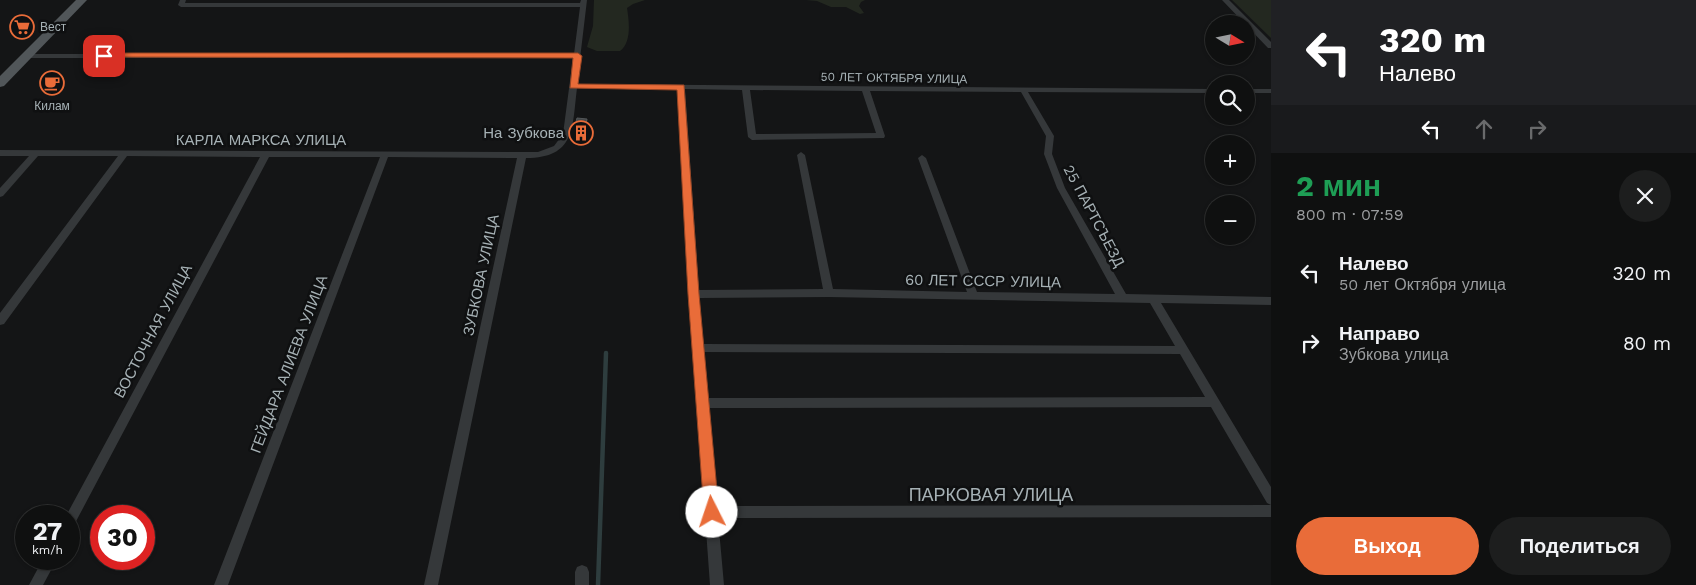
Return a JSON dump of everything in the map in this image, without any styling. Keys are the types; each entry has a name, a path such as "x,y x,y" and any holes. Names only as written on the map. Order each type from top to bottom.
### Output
{"main road":[{"path":"0,83 82,0"}],"street":[{"path":"183,0 181,5 584,3 567,134 557,148 539,155 522,155"},
{"path":"1225,0 1271,46"},
{"path":"27,56 578,56"},
{"name":"50 ЛЕТ ОКТЯБРЯ УЛИЦА","path":"573,86 1205,91"},
{"path":"681,87 694,294 717,585"},
{"path":"746,88 752,138 881,136 864,88"},
{"name":"25 ПАРТСЪЕЗД","path":"1024,90 1050,136 1048,154 1061,188 1123,299"},
{"path":"1255,91 1271,91"},
{"name":"КАРЛА МАРКСА УЛИЦА","path":"0,153 522,155"},
{"path":"0,194 36,153"},
{"path":"0,321 124,154"},
{"name":"ВОСТОЧНАЯ УЛИЦА","path":"79,505 266,154"},
{"name":"ГЕЙДАРА АЛИЕВА УЛИЦА","path":"221,585 385,154"},
{"name":"ЗУБКОВА УЛИЦА","path":"431,585 522,155"},
{"path":"801,155 829,293"},
{"path":"922,158 973,295"},
{"name":"60 ЛЕТ СССР УЛИЦА","path":"694,294 829,293 1271,301"},
{"path":"1153,299 1271,499"},
{"path":"699,348 1183,350"},
{"path":"703,403 1213,402"},
{"name":"ПАРКОВАЯ УЛИЦА","path":"712,512 1271,510"},
{"path":"36,585 44,570"}],"shaded area":[{"path":"594,0 645,0 627,8 628,37 620,51 597,51 587,47 593,26"},
{"path":"806,0 865,0 859,6 864,13 860,14 846,7 831,7 817,1"},
{"path":"1232,0 1271,0 1271,38 1255,22 1255,15 1247,15"}],"building":[{"path":"577,118 587,119 585,130 574,130"}],"waterway":[{"path":"598,585 606,353"}],"place":[{"name":"Вест","path":"22,27"},
{"name":"Килам","path":"52,83"},
{"name":"На Зубкова","path":"581,133"}],"route":[{"path":"104,56 578,56 573,86 681,87 694,294 712,512"}]}
